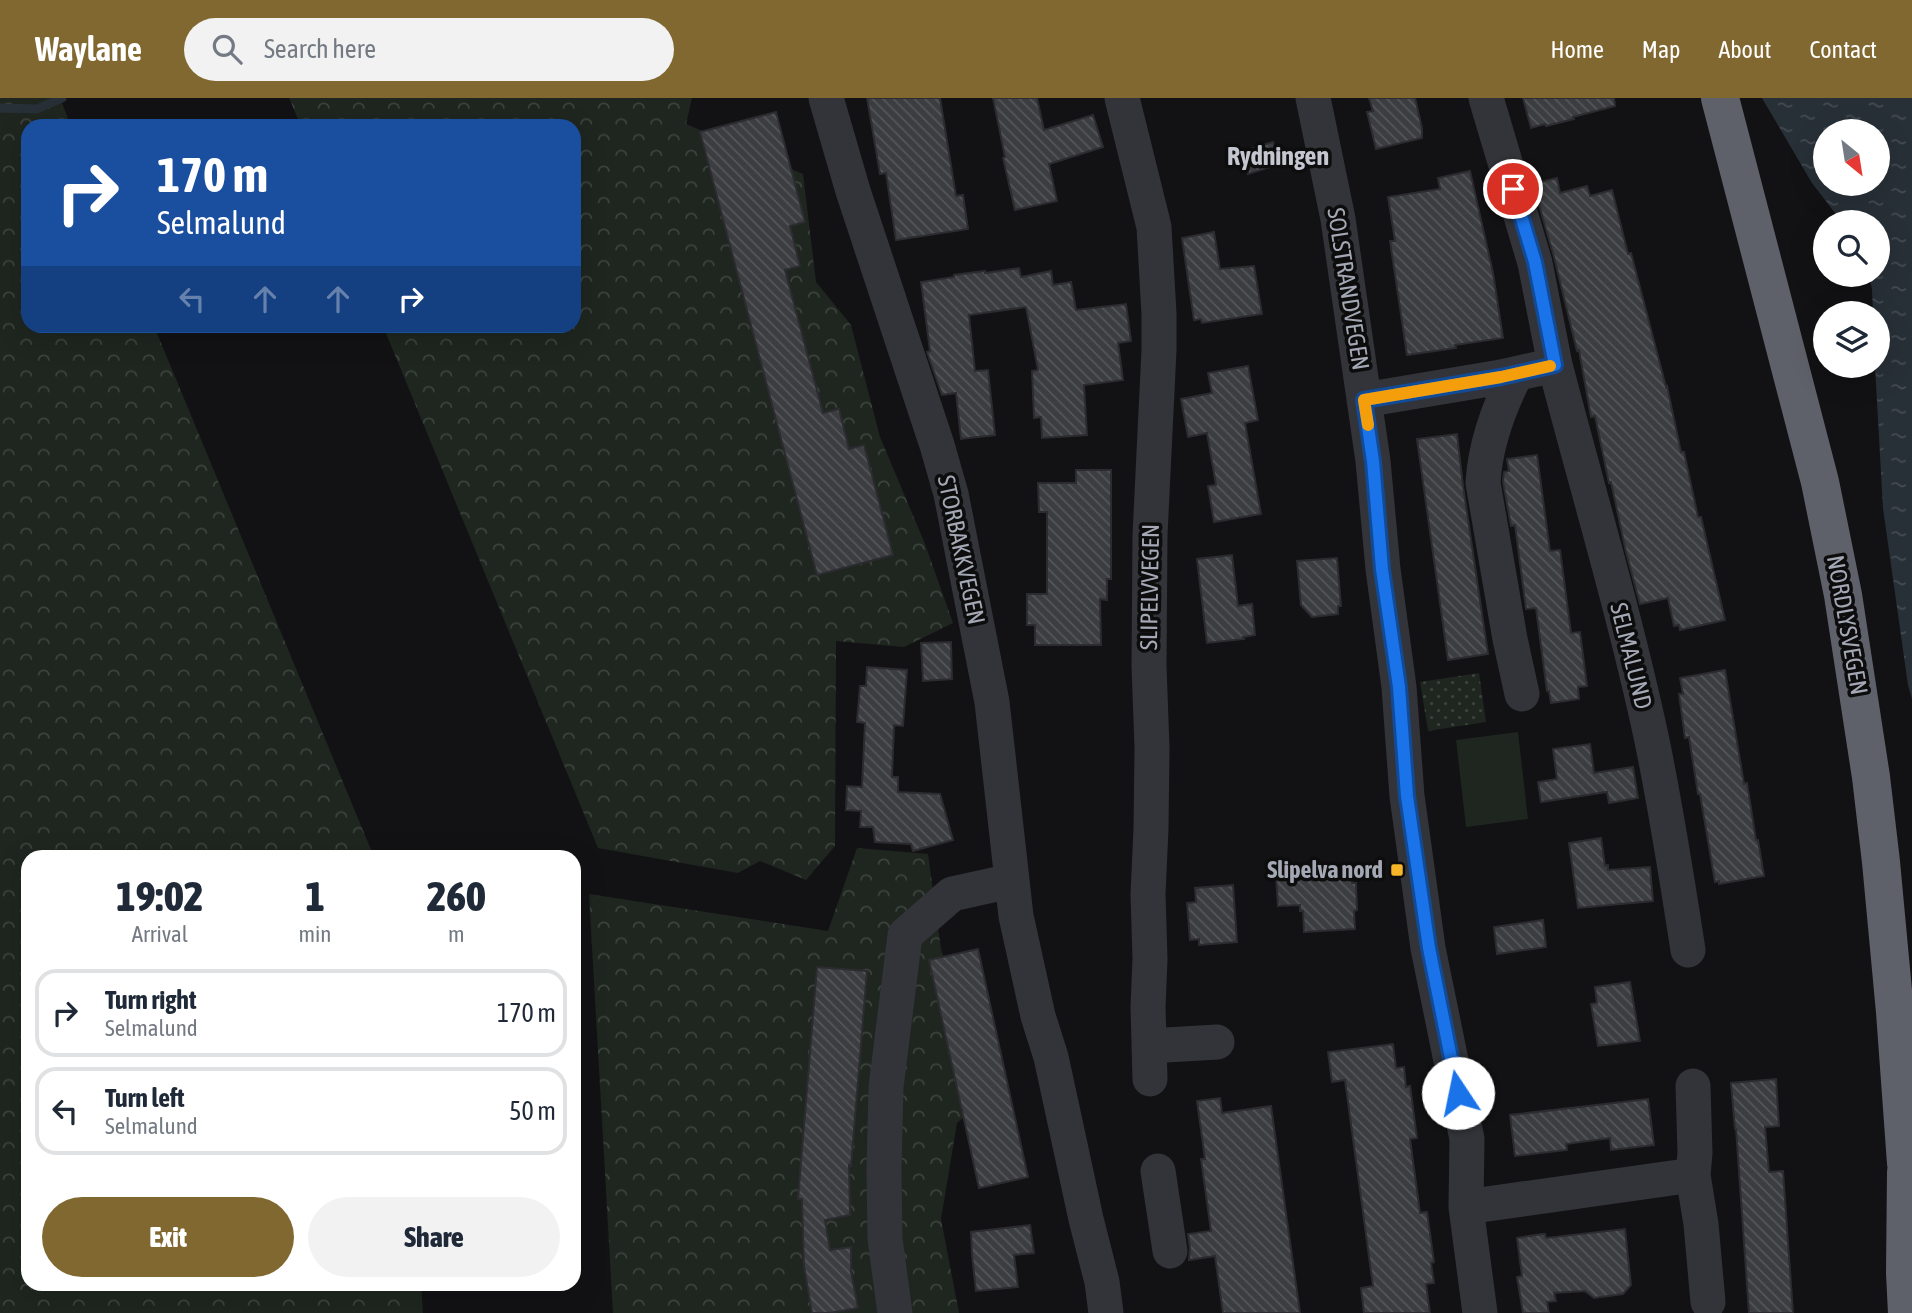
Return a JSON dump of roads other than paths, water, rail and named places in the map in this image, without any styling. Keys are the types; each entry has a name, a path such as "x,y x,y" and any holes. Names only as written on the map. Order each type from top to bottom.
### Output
{"highway":[{"name":"NORDLYSVEGEN","path":"1720,98 1814,456 1843,595 1871,777 1895,1012 1906,1163 1905,1273 1908,1313"},
{"name":"NORDLYSVEGEN","path":"1906,1163 1912,1200"}],"street":[{"name":"STORBAKKVEGEN","path":"827,98 853,191 951,494 992,702 1021,948 1051,1057 1102,1282 1106,1313"},
{"name":"SLIPELVVEGEN","path":"1122,98 1154,227 1159,314 1150,535 1149,666 1152,748 1148,894 1149,1063 1217,1042"},
{"name":"SOLSTRANDVEGEN","path":"1313,98 1338,219 1373,461 1382,569 1399,687 1407,796 1429,948 1467,1139 1466,1207 1480,1313"},
{"name":"SELMALUND","path":"1486,98 1535,262 1555,365 1599,527 1650,733 1668,820 1688,950"},
{"path":"1364,400 1555,365"},
{"path":"1516,374 1495,427 1484,464 1483,483 1507,627 1522,694"},
{"path":"895,1313 885,1239 886,1087 905,935 952,894 1011,881"},
{"path":"1693,1086 1693,1175 1701,1224 1708,1302"},
{"path":"1158,1171 1170,1251"},
{"path":"1466,1207 1693,1175"}],"water":[{"path":"1762,98 1912,98 1912,699 1883,508 1876,378 1890,378 1890,301 1872,301 1872,287 1890,287 1890,210 1833,210 1822,196 1890,196 1890,119 1813,119 1813,184"}],"waterway":[{"path":"0,108 37,109 62,98"}],"place":[{"name":"Slipelva nord","path":"1397,870"}],"district":[{"name":"Rydningen","path":"1278,156"}]}
